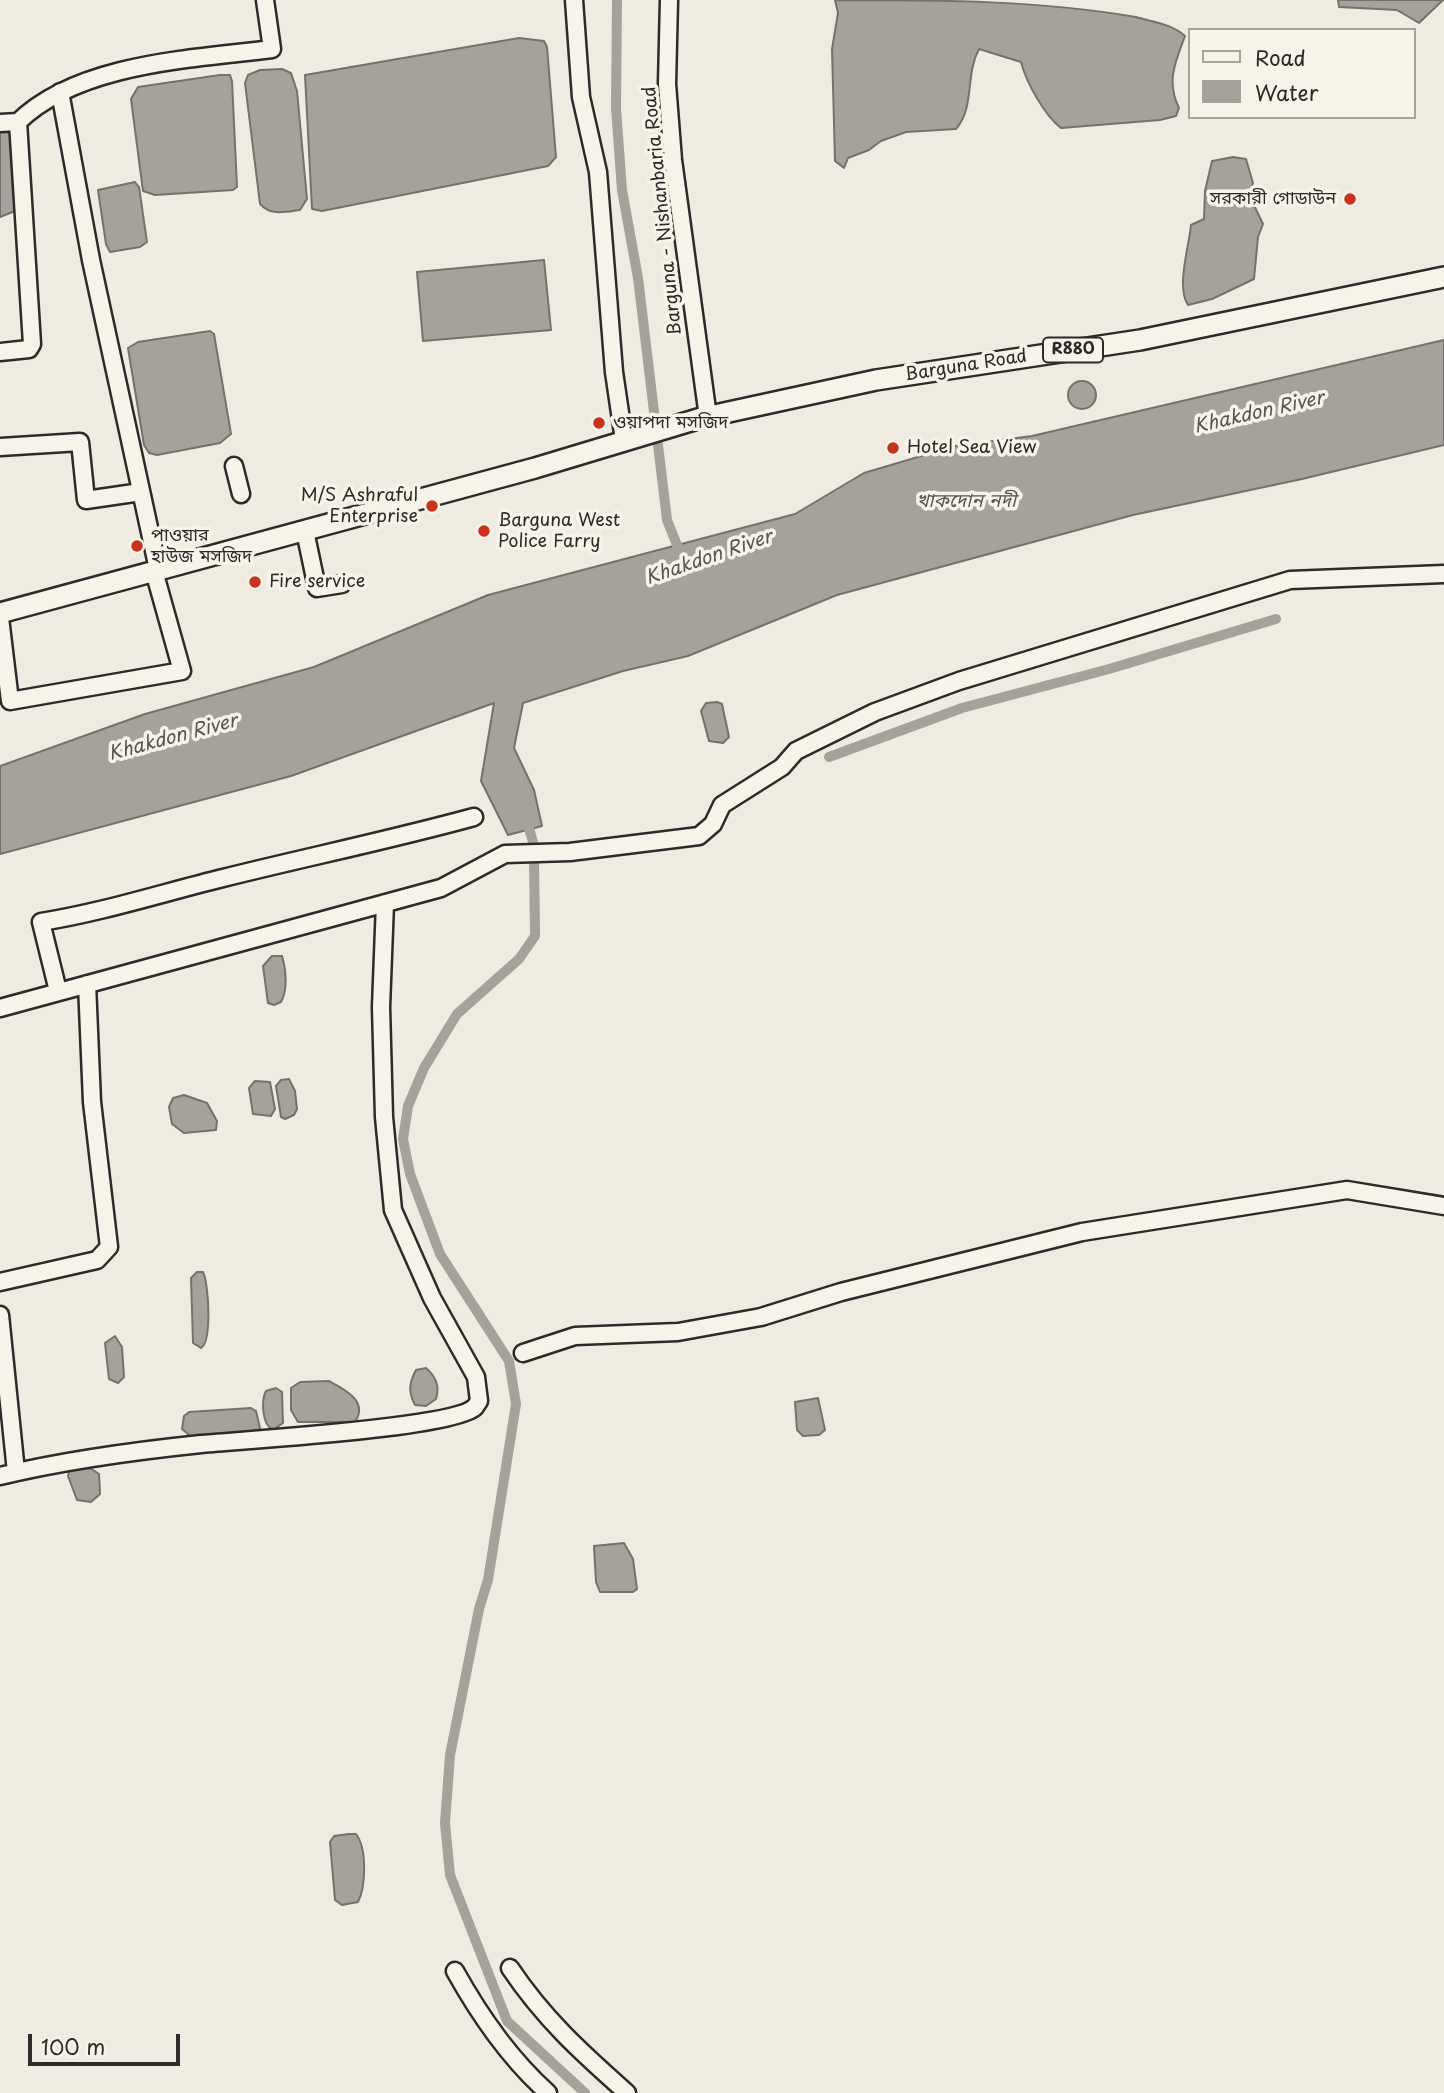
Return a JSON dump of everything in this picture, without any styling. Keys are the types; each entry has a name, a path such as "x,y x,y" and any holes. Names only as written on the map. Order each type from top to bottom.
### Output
{"main road":[{"name":"Barguna Road","path":"0,604 305,530 535,468 626,439 705,418 876,380 1140,340 1444,277"},
{"name":"Barguna Road","path":"0,615 155,566 576,446 626,439"}],"street":[{"path":"0,123 18,122 60,92 132,66 272,49 265,0"},
{"path":"574,0 580,86 598,172 614,372 626,439"},
{"name":"Barguna - Nishanbaria Road","path":"669,0 667,84 673,160 705,418"},
{"path":"0,615 5,702 183,671 155,566 91,260 60,92"},
{"path":"0,352 29,349 32,344 18,122"},
{"path":"0,447 80,442 86,500 141,492"},
{"path":"234,466 241,494"},
{"path":"305,530 317,588 342,584"},
{"path":"0,1008 441,888 505,854 570,852 699,836 713,824 722,806 782,767 796,751 807,745 875,712 959,681 1121,630 1290,580 1444,574"},
{"path":"58,991 41,922 97,913 223,878 341,852 474,817"},
{"path":"0,1315 8,1474 87,1458 200,1444 433,1422 475,1407 479,1401 476,1377 432,1298 393,1210 384,1117 381,1007 385,903"},
{"path":"0,1282 97,1260 109,1247 92,1102 87,984"},
{"path":"523,1353 575,1336 678,1332 748,1320 975,1257 1108,1228 1348,1190 1444,1206"},
{"path":"510,1968 533,2003 561,2035 627,2093"},
{"path":"455,1971 476,2009 527,2074 548,2093"}],"water":[{"path":"835,0 1024,4 1099,11 1162,24 1185,36 1173,72 1173,89 1179,108 1176,116 1160,120 1061,128 1037,98 1021,62 979,49 972,69 966,111 956,129 906,132 848,158 844,168 835,161 832,49 838,13"},
{"path":"1338,0 1443,0 1419,23 1397,10 1339,7"},
{"path":"519,38 544,41 547,47 556,157 548,166 322,211 312,209 305,75"},
{"path":"282,69 291,73 297,91 307,199 300,210 278,212 260,204 245,83 248,75 260,70"},
{"path":"230,75 232,81 237,187 233,190 155,195 143,191 131,99 138,87"},
{"path":"0,126 9,129 16,159 17,181 15,211 0,217"},
{"path":"1233,157 1246,159 1253,183 1249,195 1263,224 1258,237 1254,279 1212,299 1188,305 1183,278 1191,225 1204,219 1205,191 1212,161"},
{"path":"135,182 139,187 147,242 140,247 110,252 106,244 98,190"},
{"path":"544,260 551,330 423,341 417,272"},
{"path":"210,331 214,334 231,434 220,443 157,455 149,453 144,445 128,348 138,342"},
{"name":"খাকদোন নদী","path":"1444,340 1444,445 1133,515 837,595 688,656 623,671 523,703 514,748 534,790 542,826 508,835 481,781 494,703 291,776 0,854 0,766 145,714 314,667 488,595 795,514 864,473 955,446 1032,436"},
{"path":"1082,381 1092,385 1096,395 1092,405 1082,409 1072,405 1068,395 1072,385"},
{"path":"706,703 722,704 729,737 723,743 709,741 701,711"},
{"path":"272,956 282,956 286,979 281,1002 274,1005 268,1003 263,966"},
{"path":"289,1079 295,1091 297,1109 294,1115 285,1119 281,1117 276,1086 281,1080"},
{"path":"255,1081 270,1082 275,1109 271,1116 253,1114 249,1088"},
{"path":"184,1095 207,1103 217,1121 216,1130 184,1133 172,1124 169,1107 173,1098"},
{"path":"197,1272 203,1272 208,1300 207,1335 201,1348 193,1343 191,1278"},
{"path":"115,1336 122,1347 124,1377 118,1383 109,1379 105,1343"},
{"path":"426,1368 436,1382 436,1399 426,1406 415,1405 410,1392 412,1379 416,1370"},
{"path":"329,1381 348,1392 357,1402 359,1415 355,1422 298,1422 291,1410 291,1388 300,1382"},
{"path":"276,1388 282,1392 283,1423 273,1430 265,1418 263,1401 266,1391"},
{"path":"818,1398 825,1430 819,1435 803,1436 797,1430 795,1402"},
{"path":"251,1408 256,1411 260,1428 257,1432 195,1440 182,1429 184,1416 189,1412"},
{"path":"90,1468 99,1474 100,1494 91,1502 77,1500 68,1476 69,1471"},
{"path":"624,1543 633,1559 637,1589 633,1592 600,1592 596,1582 594,1546"},
{"path":"356,1834 360,1840 364,1857 364,1877 358,1902 342,1905 335,1900 330,1842 334,1836"}],"waterway":[{"name":"Khakdon River","path":"617,0 616,108 622,190 638,278 667,520 683,560"},
{"path":"829,757 962,708 1109,669 1276,619"},
{"path":"526,818 533,842"},
{"path":"534,859 535,936 519,959 457,1014 424,1068 408,1106 403,1139 410,1174 440,1254 509,1361 516,1404 488,1580 479,1609 450,1755 445,1823 450,1875 507,2021 585,2093"}],"place":[{"name":"সরকারী গোডাউন","path":"1350,199"},
{"name":"ওয়াপদা মসজিদ","path":"599,423"},
{"name":"Hotel Sea View","path":"893,448"},
{"name":"M/S Ashraful Enterprise","path":"432,506"},
{"name":"Barguna West Police Farry","path":"484,531"},
{"name":"পাওয়ার হাউজ মসজিদ","path":"137,546"},
{"name":"Fire service","path":"255,582"}]}
